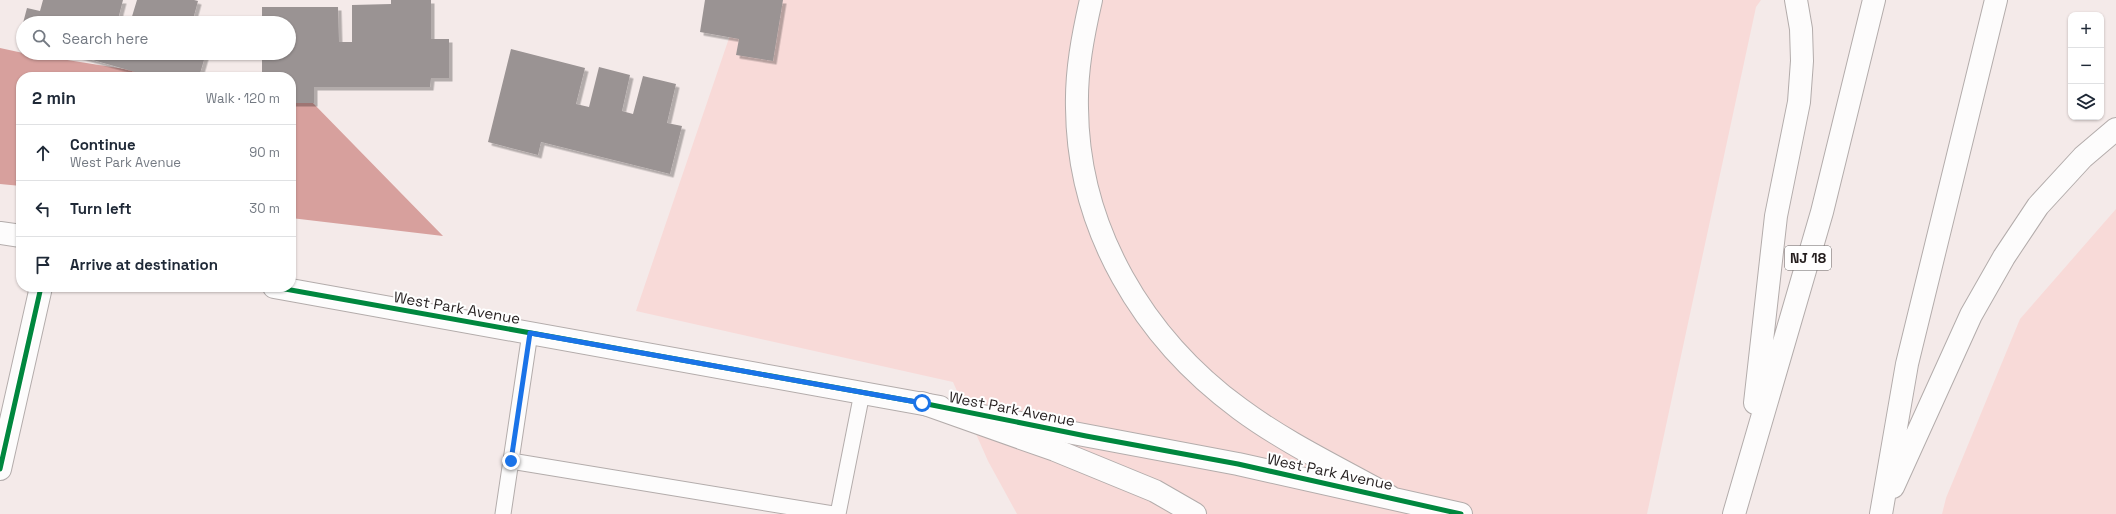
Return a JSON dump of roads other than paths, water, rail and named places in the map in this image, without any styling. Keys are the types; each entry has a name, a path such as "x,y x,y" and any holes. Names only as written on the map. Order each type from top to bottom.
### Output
{"main road":[{"path":"1091,0 1080,48 1077,108 1082,167 1096,221 1117,270 1140,308 1177,353 1214,389 1275,433 1389,496"},
{"path":"1749,459 1776,216 1799,102 1802,61 1801,29 1796,0"},
{"name":"NJ 18","path":"1734,514 1822,212 1874,0"},
{"path":"1881,514 1907,364 1996,0"},
{"path":"1881,514 1971,315 2004,257 2038,206 2083,157 2116,129"},
{"path":"0,233 16,235"},
{"name":"West Park Avenue","path":"296,291 922,403 1086,436 1238,464 1389,496 1461,514"},
{"path":"0,469 40,292"},
{"path":"922,403 1055,450 1155,491 1195,514"}],"lane":[{"path":"503,514 530,333"},
{"path":"838,514 862,393"},
{"path":"511,461 833,514"}]}
